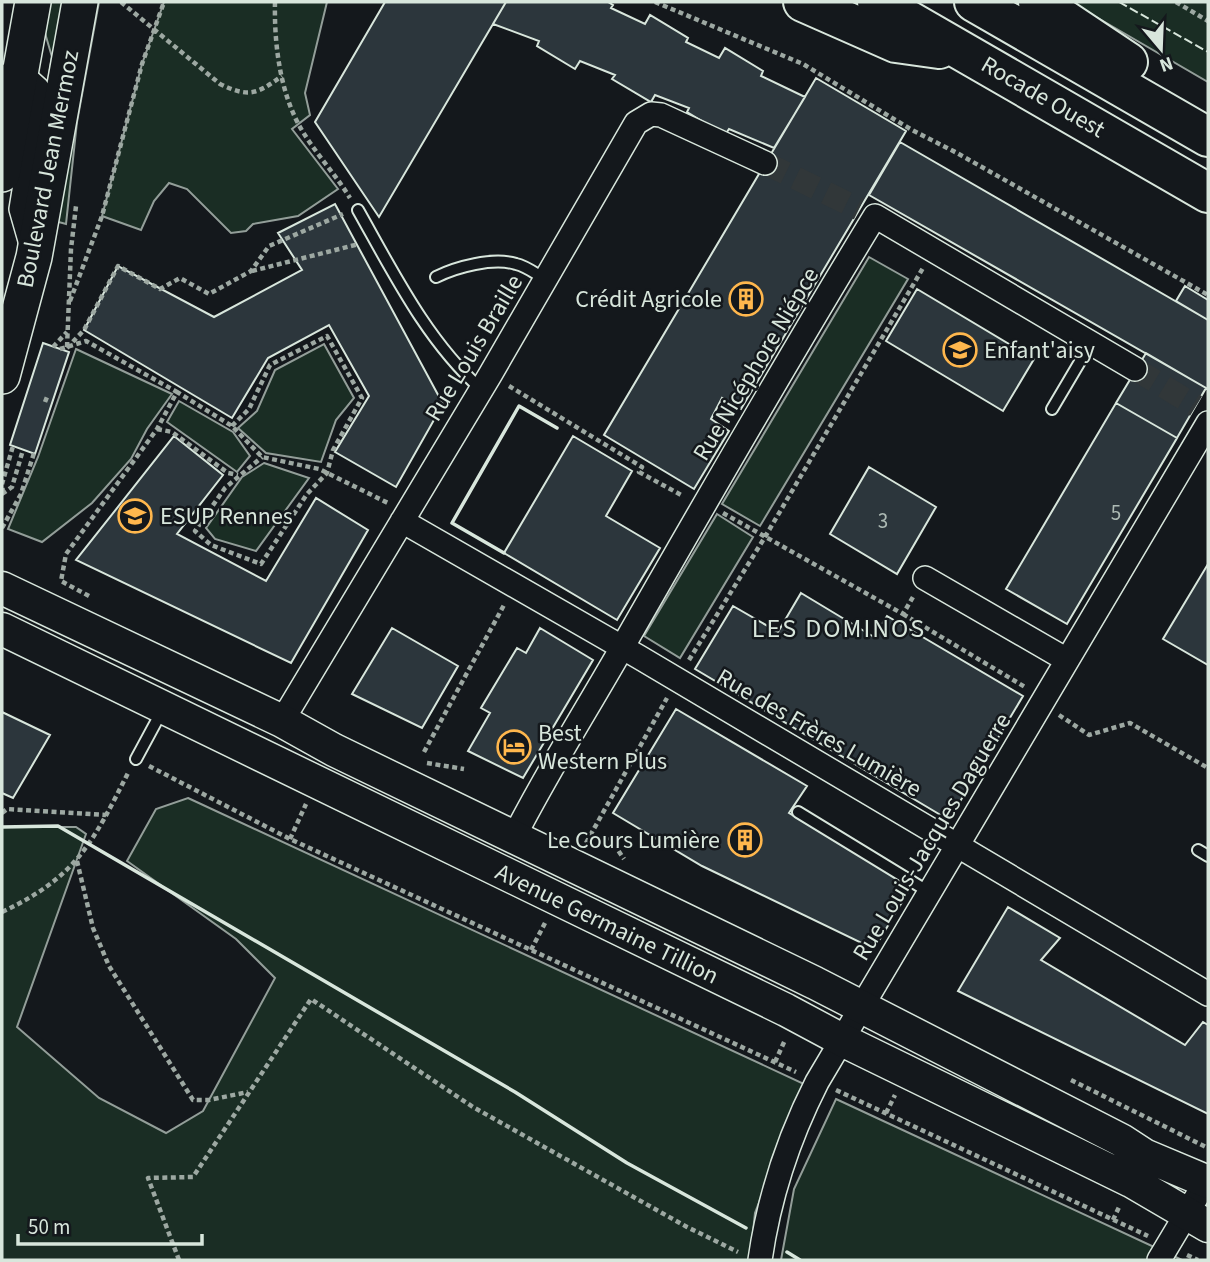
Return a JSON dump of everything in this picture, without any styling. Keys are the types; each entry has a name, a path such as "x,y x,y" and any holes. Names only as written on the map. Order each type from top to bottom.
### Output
{"highway":[{"path":"803,2 897,43 965,52"},
{"name":"Rocade Ouest","path":"877,2 1208,193"},
{"name":"Rocade Ouest","path":"974,2 1208,137"},
{"path":"1038,2 1208,115"}],"main road":[{"name":"Boulevard Jean Mermoz","path":"2,174 10,77 33,2"},
{"name":"Boulevard Jean Mermoz","path":"2,376 34,257 80,2"}],"street":[{"path":"10,77 33,83 38,89 39,99 21,209 34,257"},
{"name":"Rue Louis Braille","path":"282,721 481,389 636,123 643,117 661,115 765,163"},
{"name":"Rue Nicéphore Niépce","path":"514,837 622,647 713,507 867,213 1135,369"},
{"name":"Rue Louis-Jacques Daguerre","path":"753,1258 781,1164 817,1082 1067,660 1204,414"},
{"name":"Rue des Frères Lumière","path":"404,517 1208,994"},
{"path":"925,578 1067,660"},
{"name":"Avenue Germaine Tillion","path":"2,588 282,721 334,750 861,1008 1121,1140 1144,1155 1208,1180"},
{"name":"Avenue Germaine Tillion","path":"2,629 786,1010 1131,1181 1197,1221"},
{"path":"1163,1253 1197,1221 1208,1180"}],"lane":[{"path":"358,210 400,286 458,368 481,389"},
{"path":"436,277 449,270 474,264 504,262 517,264 545,279"},
{"path":"1052,409 1091,343"},
{"path":"136,759 164,709"},
{"path":"798,812 929,892"}],"path":[{"path":"121,2 220,84 238,93 255,93 282,76"},
{"path":"69,305 102,216 154,28 164,2"},
{"path":"251,271 269,246 358,210 333,170 303,132 282,76 277,48 275,2"},
{"path":"655,2 803,64 912,130 1208,295"},
{"path":"1176,2 1208,21"},
{"path":"67,349 71,249 77,198"},
{"path":"67,349 84,330 118,266 160,289 180,278 209,293 251,271 375,240"},
{"path":"593,829 677,680 765,537 933,251"},
{"path":"53,347 68,332"},
{"path":"232,426 249,409 270,365 327,336 362,398 332,450 327,473 307,495 261,564 211,545 195,531 225,488 262,457"},
{"path":"60,349 86,341 232,426 262,457 319,468 404,517"},
{"path":"61,581 66,554 157,429 177,393"},
{"path":"520,393 642,467 639,472 689,499 713,507 903,614 1043,701 1089,735 1130,723 1208,768"},
{"path":"157,429 172,432 228,472 239,475"},
{"path":"2,493 13,446"},
{"path":"2,493 12,487 23,450"},
{"path":"2,528 21,494 34,453"},
{"path":"903,614 925,578"},
{"path":"424,752 505,604"},
{"path":"2,912 40,892 77,861 96,835 136,759 290,839 775,1062 1163,1253 1198,1260"},
{"path":"2,813 7,809 106,815"},
{"path":"77,861 93,928 109,966 192,1100 209,1100 250,1092"},
{"path":"179,1260 148,1178 192,1177 311,999 473,1107 687,1227 753,1258"},
{"path":"775,1062 790,1031"}],"green space":[{"path":"50,2 68,2 45,98 52,57 45,33"},
{"path":"90,2 99,2 77,122 66,224 51,220"},
{"path":"164,2 327,2 305,93 310,115 292,129 338,189 298,216 253,224 246,231 231,233 187,189 169,183 154,201 141,230 102,216 142,64"},
{"path":"1073,2 1208,2 1208,82 1091,14"},
{"path":"869,257 908,279 760,526 722,504"},
{"path":"324,344 354,398 336,420 321,462 266,453 238,428 257,411 275,370"},
{"path":"76,349 172,394 147,429 131,459 92,503 42,542 8,529 38,457"},
{"path":"179,401 233,432 250,456 237,472 167,422"},
{"path":"264,463 309,478 256,551 215,539 206,528 242,477"},
{"path":"717,514 753,537 680,658 644,636"},
{"path":"188,798 804,1084 755,1213 750,1260 2,1260 2,827 76,827 86,834 17,1027 99,1098 166,1133 203,1111 275,978 236,939 127,861 156,809"},
{"path":"836,1099 1182,1260 781,1260 794,1189"}],"building":[{"path":"385,2 506,2 379,217 315,122"},
{"path":"506,2 608,2 613,5 611,8 645,24 650,15 688,38 686,42 719,58 725,48 763,71 761,76 805,97 774,148 729,129 725,135 687,112 689,108 655,95 651,102 612,79 615,75 580,61 575,69 537,46 539,41 493,24"},
{"name":"Crédit Agricole","path":"816,78 906,131 741,409 722,398 711,419 729,431 694,489 604,435"},
{"path":"900,142 1208,320 1208,389 869,195"},
{"path":"335,204 443,404 396,487 335,452 369,396 329,325 268,358 232,418 84,330 118,266 214,317 302,270 278,233"},
{"path":"1185,286 1208,300 1208,320 1176,301"},
{"name":"Enfant'aisy","path":"917,289 1034,359 1003,411 886,341"},
{"path":"43,343 69,352 35,454 10,445"},
{"path":"1146,353 1206,388 1177,438 1116,403"},
{"path":"1116,403 1177,438 1067,624 1006,589"},
{"path":"174,436 223,475 177,534 266,581 316,498 368,530 291,663 76,560"},
{"path":"573,436 632,471 606,516 660,548 617,620 504,553"},
{"path":"869,467 936,507 897,574 830,534"},
{"path":"1208,564 1208,665 1163,639"},
{"path":"801,593 874,637 887,616 1023,696 949,820 695,669 733,606 778,632"},
{"path":"392,628 458,666 422,728 352,694"},
{"path":"540,628 593,660 523,778 468,751 490,713 481,708 517,648 526,653"},
{"name":"Le Cours Lumière","path":"676,709 807,786 789,813 911,887 874,949 702,866 613,813"},
{"path":"2,712 50,735 13,798 2,793"},
{"path":"1008,907 1060,938 1041,960 1185,1045 1203,1022 1208,1025 1208,1114 958,991"}],"tunnel":[{"path":"765,163 859,209"},
{"path":"1135,369 1196,406"}],"fence":[{"path":"1119,2 1208,52"}],"wall":[{"path":"504,553 452,523 519,406 557,428"},
{"path":"2,827 58,826 515,1092 627,1163 746,1228"},
{"path":"787,1252 800,1260"}],"place":[{"name":"Crédit Agricole","path":"746,299"},
{"name":"Enfant'aisy","path":"960,350"},
{"name":"ESUP Rennes","path":"135,516"},
{"name":"Best Western Plus","path":"514,747"},
{"name":"Le Cours Lumière","path":"745,840"}],"district":[{"name":"LES DOMINOS","path":"839,628"}]}
